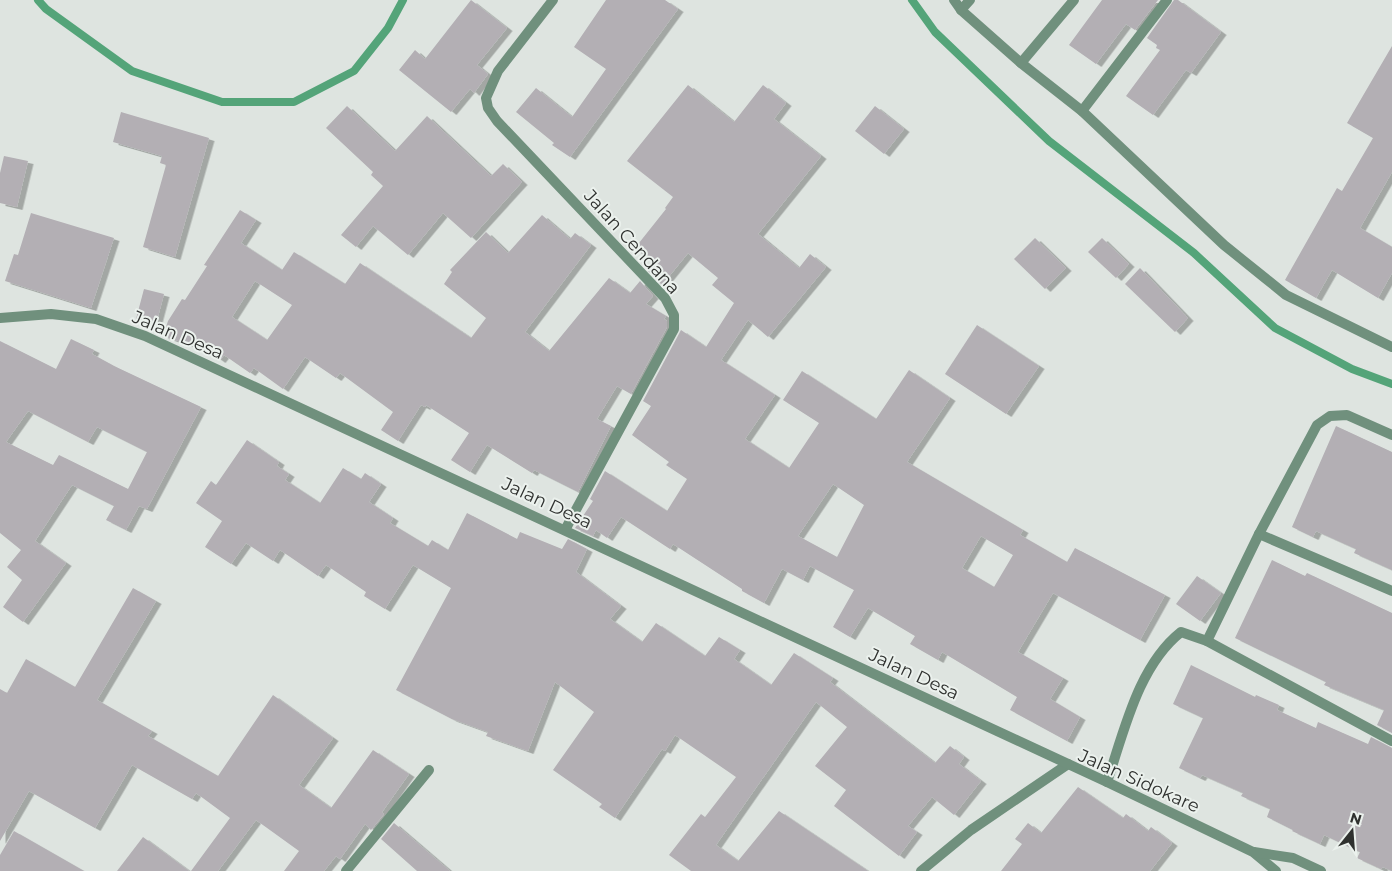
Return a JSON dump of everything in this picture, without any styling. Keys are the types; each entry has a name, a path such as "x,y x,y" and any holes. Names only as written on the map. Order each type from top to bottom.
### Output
{"street":[{"name":"Jalan Cendana","path":"552,0 498,71 486,98 488,108 498,121 665,298 674,315 674,329 565,530"},
{"path":"954,0 961,10 1021,63 1082,111 1224,245 1265,278 1286,294 1392,347"},
{"path":"961,10 970,0"},
{"path":"1021,63 1074,0"},
{"path":"1082,111 1167,0"},
{"name":"Jalan Desa","path":"0,318 51,314 78,317 96,320 145,336 1068,764"},
{"path":"1207,641 1259,534 1317,425 1330,416 1347,415 1392,435"},
{"path":"1259,534 1392,591"},
{"path":"1107,782 1135,698 1167,643 1181,632 1207,641 1392,741"},
{"name":"Jalan Sidokare","path":"921,871 971,830 1068,764 1253,852 1276,871"},
{"path":"346,871 429,770"},
{"name":"Jalan Sidokare","path":"1253,852 1293,858 1321,871"}],"building":[{"path":"471,0 507,28 477,65 488,74 474,93 470,89 451,112 399,70 415,50 425,59"},
{"path":"606,0 665,0 678,9 570,157 552,145 554,143 516,112 536,88 572,117 606,69 574,47"},
{"path":"1102,0 1158,0 1135,30 1126,24 1096,64 1069,45"},
{"path":"1174,0 1178,0 1221,32 1191,73 1186,70 1153,115 1126,96 1160,50 1156,48 1157,45 1147,38"},
{"path":"1392,46 1392,172 1360,228 1392,247 1392,273 1378,298 1332,270 1316,298 1285,280 1337,188 1342,191 1373,138 1347,123"},
{"path":"688,85 734,122 763,85 786,103 774,119 821,156 758,234 799,268 810,254 826,267 768,337 748,320 721,360 775,395 745,439 789,468 819,423 783,400 802,371 876,419 909,370 950,398 907,462 1023,530 1020,535 1067,562 1075,548 1165,595 1140,640 1053,593 1018,652 1063,678 1050,699 1080,717 1067,741 1010,710 1017,697 942,652 938,660 910,644 915,636 868,608 850,637 833,627 854,590 810,566 803,580 782,569 764,603 742,591 742,589 673,544 670,549 621,517 607,538 596,530 593,536 575,528 593,501 590,499 605,471 667,511 687,479 666,465 669,462 632,435 651,406 643,401 681,330 706,347 734,303 712,285 718,278 688,253 662,285 648,271 654,264 635,248 666,209 673,197 627,161","holes":["833,484 864,505 837,557 798,536","981,536 1013,555 994,587 962,568"]},
{"path":"347,106 395,151 427,116 491,176 503,164 522,182 471,238 443,213 408,255 373,226 356,247 341,235 383,186 371,175 373,172 326,128"},
{"path":"875,106 904,129 884,154 855,131"},
{"path":"121,112 209,138 175,257 143,247 166,165 160,163 162,156 113,142"},
{"path":"4,156 28,161 17,207 0,203 0,173"},
{"path":"240,210 256,220 241,243 282,270 294,252 345,284 360,263 471,338 486,318 444,284 452,272 450,270 486,232 508,253 542,215 570,239 575,233 591,245 525,332 549,351 609,278 630,293 640,281 653,296 646,304 666,316 664,319 667,321 667,327 631,394 617,386 597,419 611,426 578,492 534,470 532,473 487,445 470,472 451,460 469,433 426,405 425,407 421,405 398,441 381,430 393,412 340,373 336,378 305,357 283,389 254,368 250,373 224,355 220,360 206,350 163,336 168,321 182,299 185,300 207,266 204,265","holes":["255,281 292,305 267,340 232,317"]},
{"path":"31,213 114,238 91,308 5,281 14,254 18,255"},
{"path":"1035,238 1066,268 1045,289 1014,259"},
{"path":"1102,238 1129,264 1116,278 1088,252"},
{"path":"1140,268 1188,318 1175,332 1125,284"},
{"path":"144,289 164,294 156,324 136,319"},
{"path":"977,325 1039,366 1006,414 945,374"},
{"path":"71,339 94,350 92,354 114,366 201,407 147,509 139,506 126,530 106,520 114,506 72,485 35,541 66,563 23,622 3,607 22,580 7,567 21,550 0,533 0,341 56,369","holes":["28,411 88,442 97,427 147,452 128,489 59,455 53,465 6,442"]},
{"path":"1336,426 1392,452 1392,570 1354,553 1356,549 1316,531 1313,537 1292,527"},
{"path":"247,440 279,462 277,466 289,474 285,480 320,503 343,468 361,479 365,473 381,484 369,502 393,518 390,523 428,546 432,540 448,550 467,513 517,539 520,532 562,549 568,539 587,549 576,572 621,606 610,619 642,642 656,623 705,656 719,637 740,650 734,659 771,685 794,653 833,678 830,682 935,763 950,746 964,757 959,764 981,781 954,815 932,797 908,826 917,832 899,856 834,806 846,790 815,766 847,727 816,702 716,845 738,861 779,811 868,871 691,871 669,855 701,814 705,817 736,777 675,735 665,751 662,749 615,818 599,807 602,804 553,770 594,712 555,682 528,751 486,736 488,732 452,719 396,690 451,588 413,565 385,609 364,596 366,592 326,565 318,576 280,550 273,561 246,543 231,564 205,547 222,521 196,503 211,481 216,485"},
{"path":"1272,560 1305,576 1307,573 1392,613 1392,733 1377,725 1384,710 1324,685 1326,682 1235,638"},
{"path":"1197,576 1221,593 1200,621 1176,604"},
{"path":"133,588 156,601 97,700 152,731 148,736 218,776 273,695 333,738 299,785 331,808 373,750 409,774 382,812 384,814 371,830 365,824 340,859 336,856 324,871 284,871 299,851 256,820 218,871 191,871 230,818 196,793 192,799 132,765 95,828 29,791 0,841 0,689 7,693 26,659 75,687"},
{"path":"1191,665 1255,697 1256,695 1279,705 1277,710 1316,728 1318,722 1368,744 1371,737 1392,748 1392,871 1383,867 1381,869 1357,858 1360,852 1324,835 1320,844 1292,831 1267,817 1270,809 1241,796 1243,793 1202,775 1200,778 1179,768 1203,718 1173,704"},
{"path":"1078,787 1123,818 1126,814 1148,831 1151,827 1172,843 1150,871 1001,871 1022,844 1015,839 1028,823 1041,833"},
{"path":"394,823 450,871 417,871 381,839"},
{"path":"14,831 84,871 0,871 0,855"},
{"path":"143,837 189,871 117,871"}],"waterway":[{"path":"38,0 46,9 132,71 222,102 294,102 354,71 388,28 403,0"},
{"path":"912,0 935,32 1049,141 1194,253 1275,328 1352,369 1392,384"}]}
